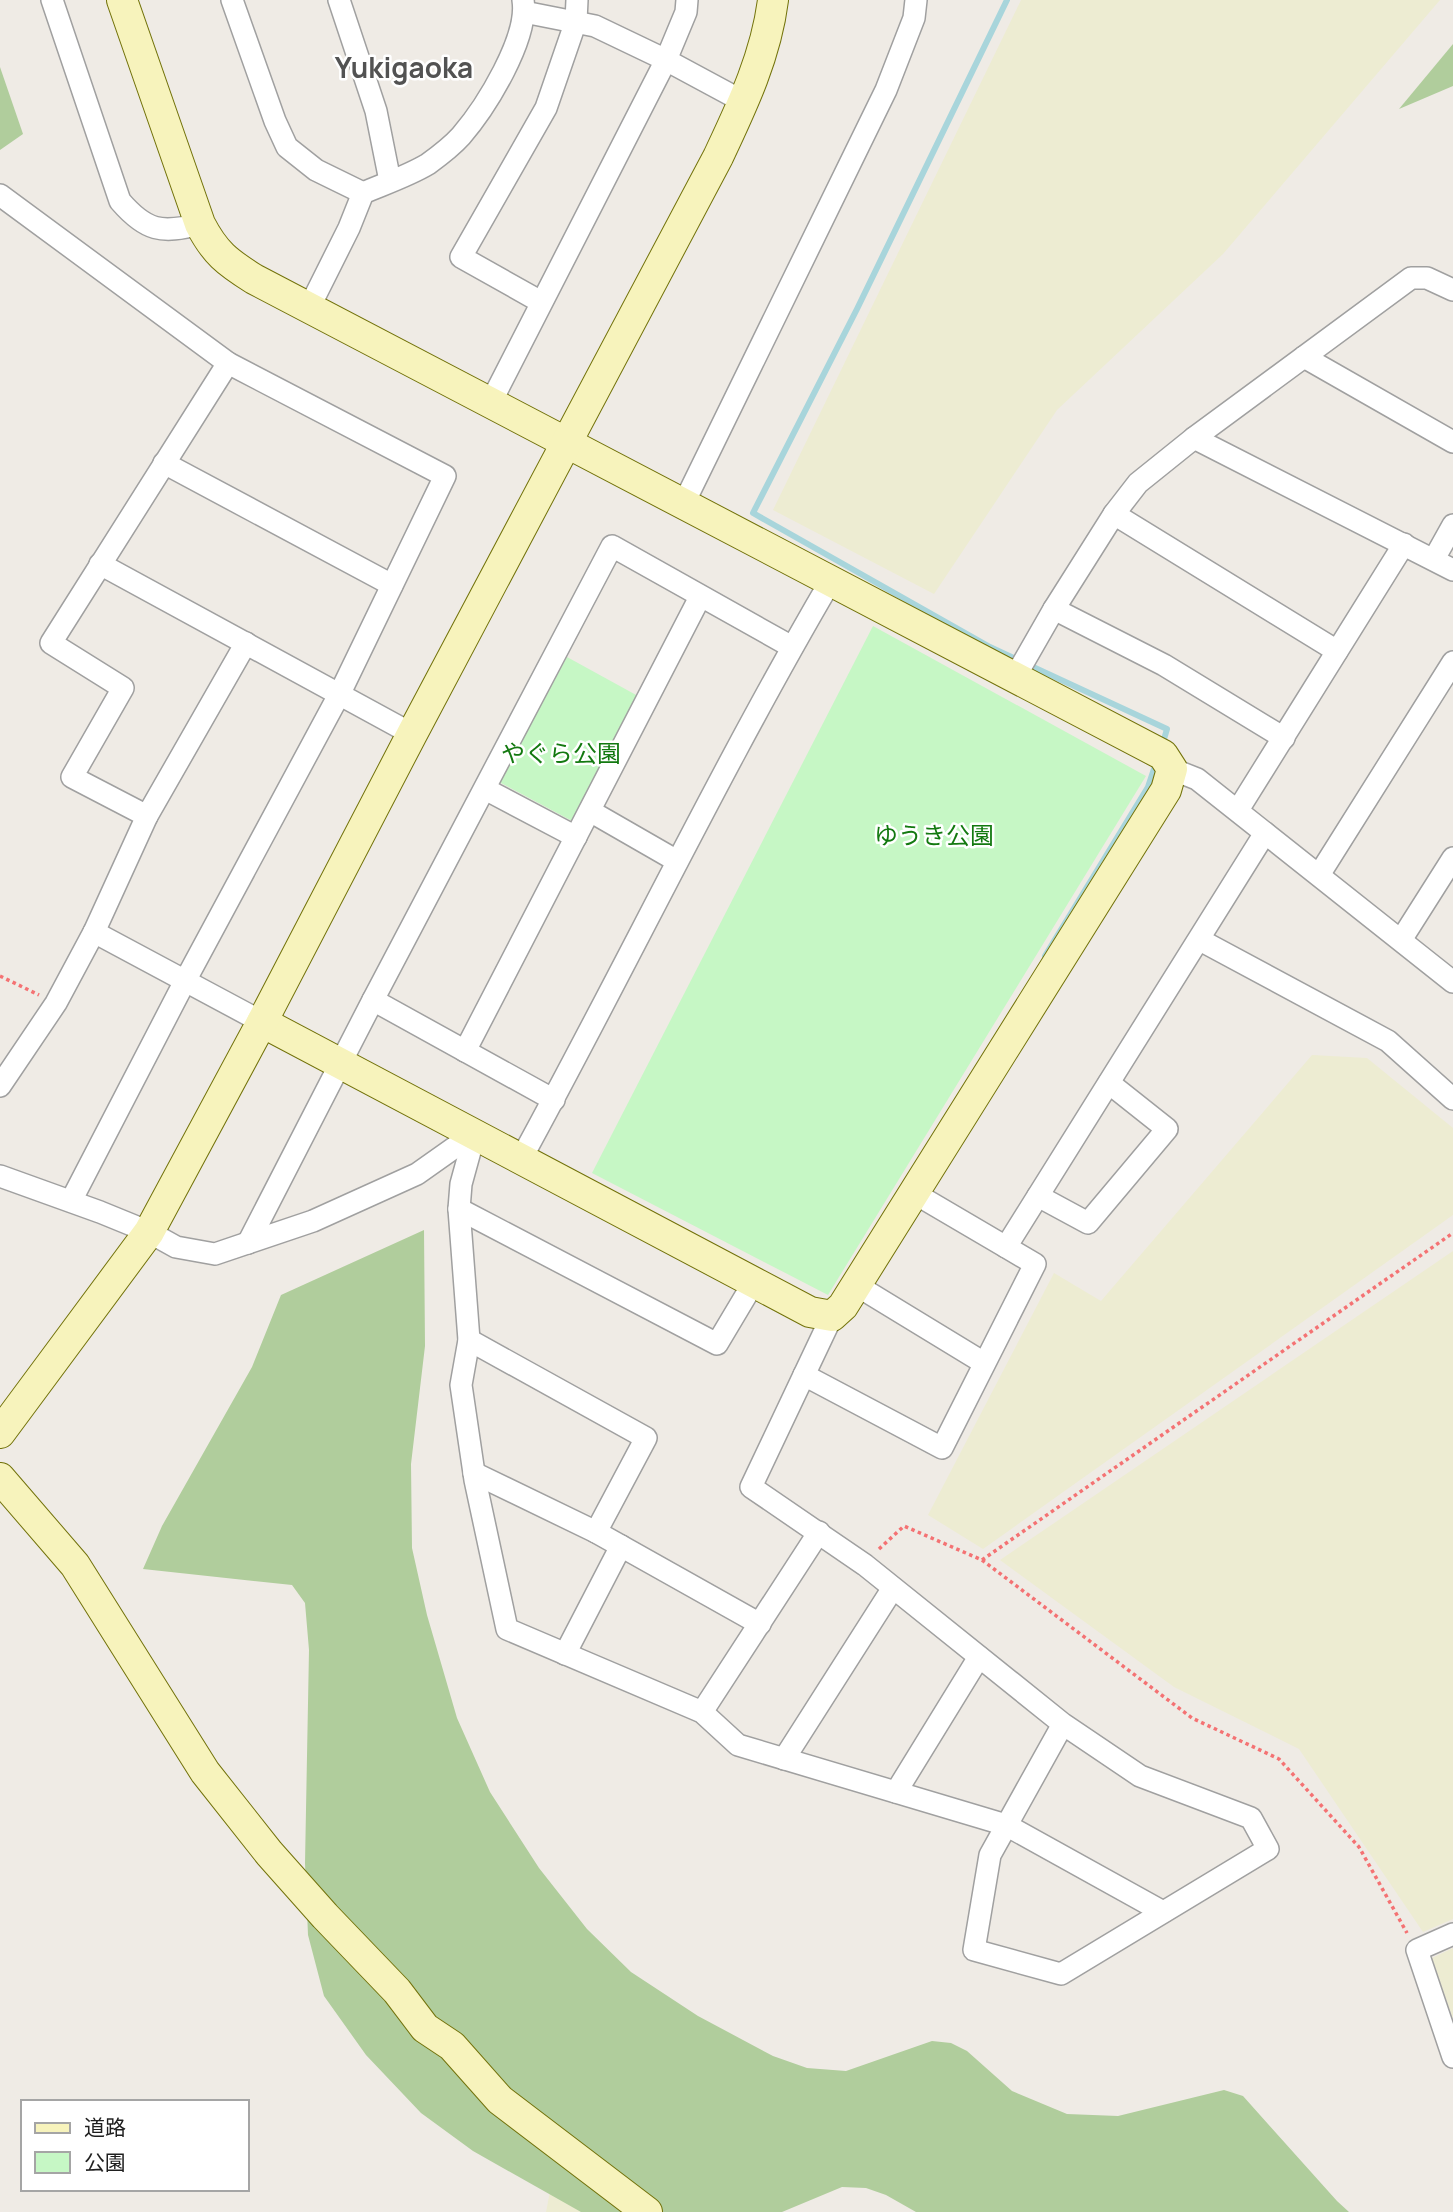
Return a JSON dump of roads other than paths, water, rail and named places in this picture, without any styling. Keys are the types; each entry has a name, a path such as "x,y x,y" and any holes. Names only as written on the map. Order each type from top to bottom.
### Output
{"street":[{"path":"52,0 120,201 135,218 159,230 177,230 200,224"},
{"path":"122,0 200,224 211,245 226,262 683,505 1163,755 1172,769 1197,779 1238,810 1453,982"},
{"path":"232,0 275,121 287,147 316,170 363,193"},
{"path":"339,0 376,111 390,181"},
{"path":"491,402 666,60 687,0"},
{"path":"0,1433 149,1232 718,157 760,60 771,21 773,0"},
{"path":"683,505 886,90 914,18 916,0"},
{"path":"309,308 349,228 363,193 427,164 460,137 511,59 524,6 577,11 595,26 744,102"},
{"path":"541,302 461,257 546,107 577,11"},
{"path":"0,195 228,363 445,476 340,694 185,981 71,1201"},
{"path":"1015,677 1114,514 1138,483 1194,438 1411,278 1427,278 1453,290"},
{"path":"1304,357 1453,442"},
{"path":"147,816 72,777 123,688 51,643 228,363"},
{"path":"1194,438 1453,570"},
{"path":"164,463 392,585"},
{"path":"1114,514 1337,651"},
{"path":"1434,559 1453,525"},
{"path":"1238,810 1404,544"},
{"path":"248,1243 612,546 793,647"},
{"path":"100,564 412,734"},
{"path":"521,1159 677,861 830,582"},
{"path":"465,1051 700,597"},
{"path":"1054,609 1164,665 1284,738"},
{"path":"0,1086 56,1003 94,932 147,816 246,643"},
{"path":"1319,875 1453,662"},
{"path":"1063,1724 990,1855 974,1950 1061,1974 1268,1849 1251,1818 1140,1776 1063,1724 865,1565 751,1487 832,1316 844,1306 1166,790 1172,769"},
{"path":"485,789 576,837"},
{"path":"590,811 677,861"},
{"path":"1006,1247 1265,833"},
{"path":"1401,940 1453,858"},
{"path":"94,932 810,1312 832,1316"},
{"path":"1200,940 1388,1041 1453,1099"},
{"path":"373,1000 554,1100"},
{"path":"1038,1196 1088,1223 1167,1129 1109,1083"},
{"path":"0,1176 149,1232 176,1247 215,1254 313,1221 417,1174 475,1133"},
{"path":"475,1133 461,1184 459,1209 469,1340 461,1385 474,1473 507,1629 702,1712 738,1745 1006,1825 1163,1912"},
{"path":"804,1375 942,1448 1034,1264 914,1192"},
{"path":"459,1209 717,1344 754,1282"},
{"path":"856,1285 984,1363"},
{"path":"469,1340 646,1438 596,1532"},
{"path":"474,1473 596,1532 760,1624"},
{"path":"0,1478 75,1565 205,1772 316,1906 397,1991 425,2028 452,2046 500,2099 647,2212"},
{"path":"702,1712 819,1532"},
{"path":"565,1654 621,1546"},
{"path":"784,1759 893,1588"},
{"path":"896,1792 979,1657"},
{"path":"1453,1934 1417,1950 1453,2057"}],"waterway":[{"path":"1007,0 857,309 753,513 990,647 1167,729 1162,746"},
{"path":"1045,956 1148,787 1156,763"}],"district":[{"name":"Yukigaoka","path":"404,68"}],"park label":[{"name":"やぐら公園","path":"561,754"},
{"name":"ゆうき公園","path":"934,836"}]}
